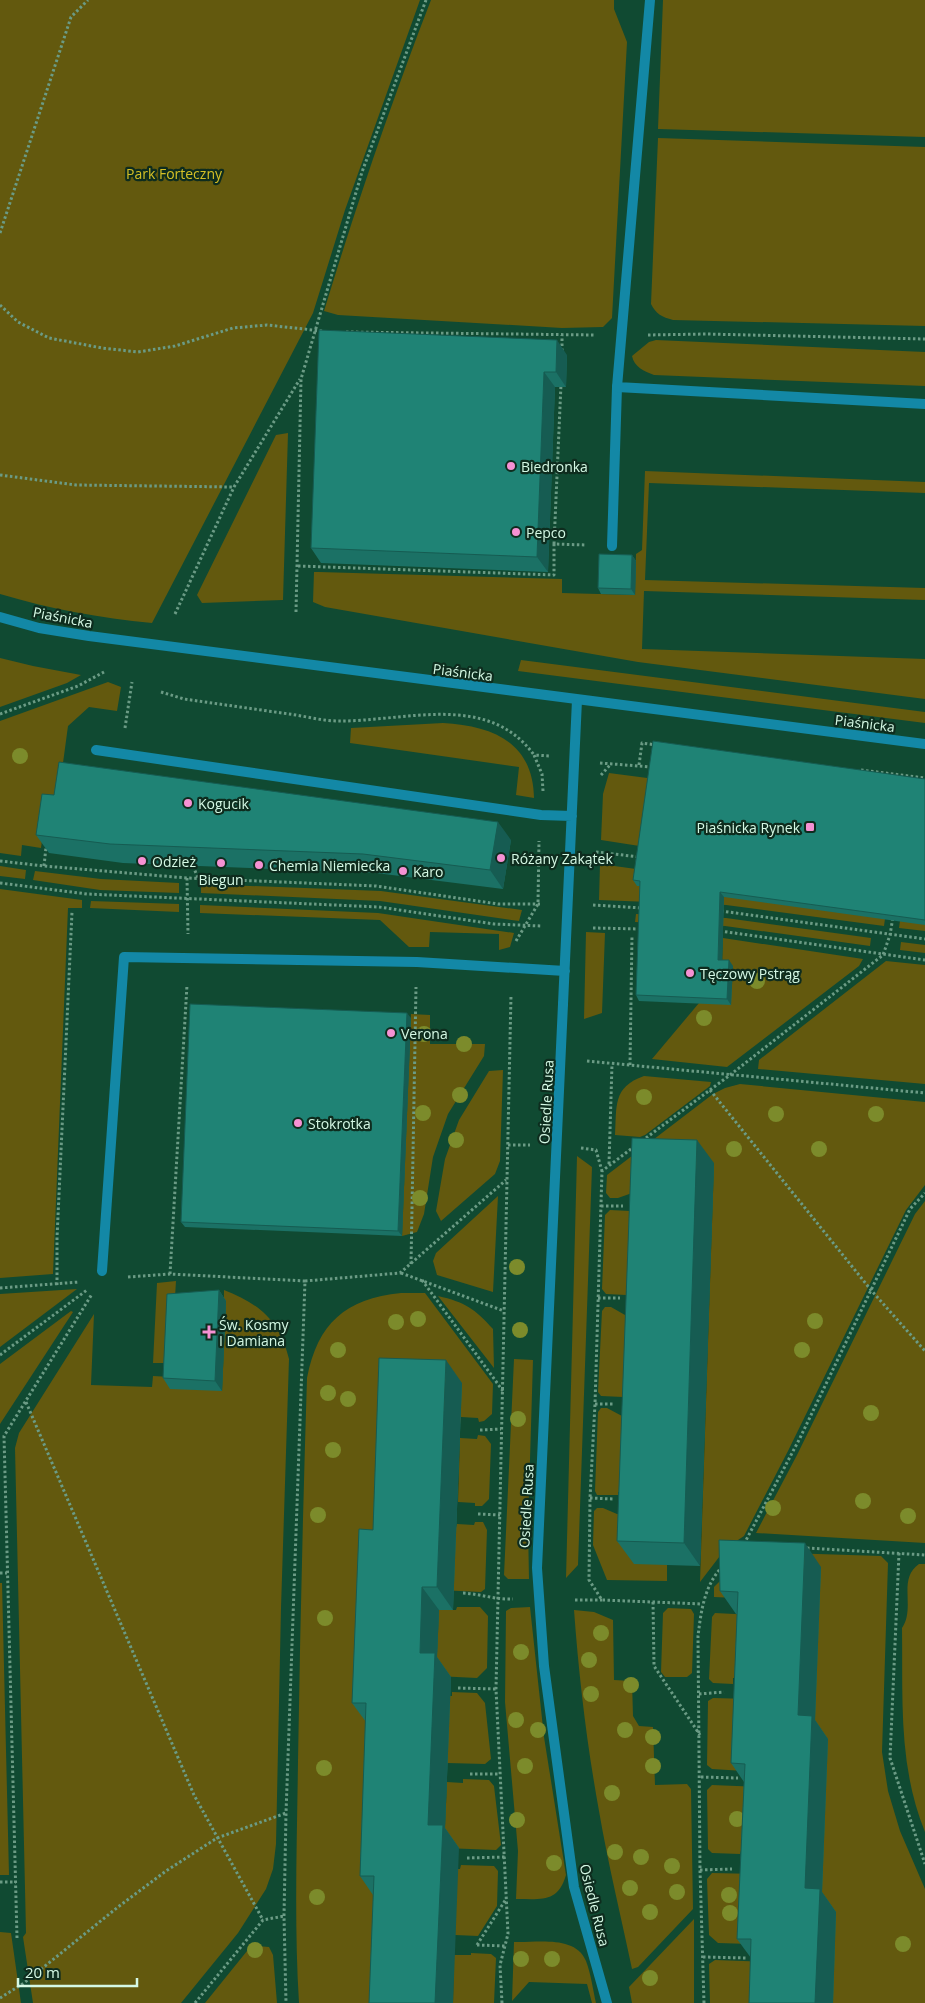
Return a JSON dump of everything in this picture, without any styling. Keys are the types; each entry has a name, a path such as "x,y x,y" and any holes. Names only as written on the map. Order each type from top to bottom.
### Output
{"street":[{"path":"612,546 618,387 650,0"},
{"path":"618,387 925,404"},
{"name":"Piaśnicka","path":"0,617 39,628 89,636 925,744"},
{"name":"Osiedle Rusa","path":"577,700 537,1568 544,1666 574,1887 607,2003"},
{"path":"96,750 541,815 572,816"},
{"path":"102,1271 124,957 416,962 565,971"}],"path":[{"path":"0,234 72,17 88,0"},
{"path":"296,612 301,379 313,331 362,172 426,0"},
{"path":"0,305 18,322 49,338 102,348 138,352 175,346 233,328 267,325 313,331"},
{"path":"562,335 562,355"},
{"path":"298,566 554,575 561,375"},
{"path":"175,614 234,487 301,379"},
{"path":"0,474 76,485 234,487"},
{"path":"554,544 612,546"},
{"path":"0,714 78,686 104,672"},
{"path":"161,692 184,699 338,721 449,714 470,716 493,723 513,733 524,742 534,755"},
{"path":"639,765 642,743 662,746"},
{"path":"575,759 657,768"},
{"path":"855,769 925,778"},
{"path":"912,783 913,776"},
{"path":"502,2003 500,1965 508,1934 506,1857 499,1774 496,1689 512,969 516,941 538,904 538,838"},
{"path":"44,866 47,840"},
{"path":"571,850 644,858"},
{"path":"0,861 187,878 376,886 498,904 650,908"},
{"path":"193,866 198,878"},
{"path":"170,1274 188,957 187,878"},
{"path":"0,883 87,894 187,900 379,907 494,924 642,929"},
{"path":"715,911 925,938"},
{"path":"57,1285 57,1228 72,912"},
{"path":"602,1600 590,1580 590,1498 595,1404 602,1171 730,1075 883,956 890,935 893,915"},
{"path":"717,931 883,956 925,960"},
{"path":"630,1065 632,935"},
{"path":"411,1264 416,962"},
{"path":"562,1058 925,1093"},
{"path":"609,1164 612,1064"},
{"path":"710,1090 872,1290 925,1351"},
{"path":"400,1273 507,1179"},
{"path":"754,1546 744,1545 800,1438 910,1210 925,1193"},
{"path":"601,1206 623,1206"},
{"path":"121,1278 170,1274 305,1281 400,1273 504,1311"},
{"path":"422,1280 503,1391"},
{"path":"0,1288 57,1285 84,1281"},
{"path":"286,2003 284,1916 286,1813 305,1281"},
{"path":"0,1355 95,1286 4,1436 17,1938"},
{"path":"598,1298 620,1298"},
{"path":"26,1402 194,1795 263,1920"},
{"path":"595,1404 615,1404"},
{"path":"480,1430 501,1429"},
{"path":"590,1498 613,1499"},
{"path":"478,1514 500,1515"},
{"path":"802,1548 925,1555"},
{"path":"899,1553 890,1758 925,1864"},
{"path":"704,2003 700,1870 701,1777 698,1636 702,1604 717,1572 724,1566"},
{"path":"0,1573 7,1573"},
{"path":"463,1593 481,1594 498,1600 519,1598"},
{"path":"575,1600 702,1604"},
{"path":"653,1602 654,1666 700,1735"},
{"path":"458,1688 496,1689"},
{"path":"699,1694 724,1692"},
{"path":"470,1774 499,1774"},
{"path":"701,1777 738,1778"},
{"path":"0,1998 24,1983 166,1871 217,1838 286,1813"},
{"path":"467,1858 506,1857"},
{"path":"700,1870 732,1868"},
{"path":"0,1882 16,1882"},
{"path":"506,1900 477,1945 506,1946"},
{"path":"196,2003 263,1920 284,1916"},
{"path":"703,1957 746,1958"}],"green space":[{"name":"Park Forteczny","path":"0,0 420,0 345,210 313,313 152,623 75,612 0,594"},
{"path":"431,0 614,0 614,9 627,42 612,318 603,327 562,328 338,315 324,311 374,155"},
{"path":"663,0 925,0 925,137 658,129"},
{"path":"658,138 925,147 925,326 673,320 660,315 651,304"},
{"path":"656,340 925,352 925,386 654,375 637,366 632,356 649,342"},
{"path":"288,433 283,600 202,603 197,595 276,435"},
{"path":"645,471 925,482 925,493 649,483 645,580 925,588 925,600 644,591 642,649 925,659 925,699 638,662 325,607 313,602 314,572 562,579 562,593 635,595 636,554 642,550"},
{"path":"0,658 81,675 67,683 0,707"},
{"path":"521,660 925,712 925,723 518,671"},
{"path":"108,682 121,687 117,711 89,707 68,726 58,800 46,812 41,848 22,845 21,856 0,853 0,721"},
{"path":"443,723 478,728 494,733 518,750 526,763 532,779 534,798 516,795 519,767 350,743 351,728"},
{"path":"609,773 655,779 646,847 601,840 603,794"},
{"path":"600,864 887,904 884,926 726,905 599,900"},
{"path":"0,866 26,870 25,879 0,876"},
{"path":"35,871 101,879 179,883 179,893 100,890 33,880"},
{"path":"201,884 381,891 522,910 519,921 380,901 201,893"},
{"path":"0,889 82,900 82,908 68,908 53,1274 0,1278"},
{"path":"91,901 179,904 179,912 90,908"},
{"path":"200,905 378,913 514,933 510,947 499,950 499,934 430,932 429,947 409,947 380,920 200,913"},
{"path":"902,906 925,909 925,931 899,928"},
{"path":"636,914 726,918 871,938 870,946 725,926 635,922"},
{"path":"586,932 605,933 602,1013 584,1019"},
{"path":"723,938 863,959 859,966 727,1067 652,1059 699,1003 722,965"},
{"path":"901,942 925,945 925,953 900,950"},
{"path":"886,961 925,965 925,1084 758,1069 759,1060"},
{"path":"411,1014 430,1015 430,1044 485,1044 484,1056 448,1114 433,1157 424,1214 417,1232 402,1236"},
{"path":"503,1070 500,1161 495,1174 441,1221 436,1211 445,1159 459,1120 489,1071"},
{"path":"644,1076 711,1082 710,1086 645,1135 640,1137 615,1135 618,1099 621,1092 626,1086"},
{"path":"740,1084 925,1102 925,1185 906,1210 788,1451 744,1536 726,1548 700,1582 714,1164 618,1198 610,1198 606,1193 607,1175 713,1094"},
{"path":"577,1156 592,1167 578,1565 566,1578"},
{"path":"498,1196 493,1292 437,1275 433,1261 436,1253"},
{"path":"925,1201 925,1543 756,1533 797,1455 915,1214"},
{"path":"610,1210 630,1211 644,1292 626,1291 626,1295 606,1294 602,1289 605,1215"},
{"path":"176,1281 171,1363 153,1363 157,1283"},
{"path":"77,1289 0,1347 0,1294"},
{"path":"224,1290 248,1301 267,1316 280,1334 289,1359 276,1844 273,1869 266,1889 238,1933 181,2003 33,2003 23,1937 26,1933 15,1448 19,1433 94,1314 91,1385 152,1387 153,1376 171,1377 222,1391 226,1302 224,1301"},
{"path":"401,1293 425,1293 493,1384 492,1414 484,1421 479,1422 478,1418 461,1417 386,2003 299,2003 297,1851 307,1378 318,1342 337,1317 364,1301"},
{"path":"438,1296 469,1307 493,1329 494,1368"},
{"path":"605,1307 611,1307 625,1315 643,1315 623,1397 601,1396 598,1392 602,1311"},
{"path":"71,1311 73,1312 0,1424 0,1364"},
{"path":"514,1359 533,1360 528,1526 529,1579 508,1579 504,1575"},
{"path":"601,1408 607,1408 622,1416 636,1493 618,1492 618,1495 597,1495 595,1491 598,1412"},
{"path":"478,1435 485,1436 491,1444 489,1499 482,1506 475,1506 475,1503 458,1502 460,1438 477,1439"},
{"path":"597,1508 603,1508 617,1514 635,1515 667,1565 667,1581 607,1580 593,1545 594,1511"},
{"path":"475,1522 483,1522 487,1530 485,1589 481,1592 439,1590 457,1524 474,1525"},
{"path":"757,1552 881,1556 888,1563 882,1752 888,1791 900,1831 925,1889 925,2003 833,2003 821,1911 815,1738 737,1598 714,1597 714,1587 743,1558"},
{"path":"919,1564 925,1564 925,1832 910,1782 906,1757 903,1706 902,1628 906,1620 909,1578"},
{"path":"0,1583 2,1583 9,1875 0,1875"},
{"path":"457,1607 480,1607 488,1616 487,1668 477,1678 436,1676 439,1610 456,1610"},
{"path":"530,1607 544,1737 566,1875 558,1891 547,1898 516,1899 518,1851 505,1702 506,1611 511,1608"},
{"path":"668,1608 691,1609 694,1614 692,1673 687,1677 665,1677 661,1672 663,1613"},
{"path":"574,1610 594,1612 613,1620 614,1680 632,1681 633,1716 639,1726 653,1727 655,1785 687,1784 691,1789 693,1909 638,1967 632,1969 606,1851 595,1786 578,1661"},
{"path":"715,1613 754,1615 751,1679 733,1678 733,1684 713,1683 709,1679 712,1617"},
{"path":"452,1692 477,1693 485,1703 491,1759 485,1764 447,1763 435,1695 452,1696"},
{"path":"713,1698 750,1699 744,1771 712,1769 707,1765 708,1701"},
{"path":"463,1779 489,1780 494,1786 501,1845 496,1850 444,1848 447,1782 463,1783"},
{"path":"712,1785 761,1787 740,1854 712,1853 708,1849 707,1790"},
{"path":"461,1865 494,1866 498,1871 497,1906 478,1936 455,1935 444,1869 460,1869"},
{"path":"712,1873 758,1874 750,1944 718,1943 709,1935 707,1879"},
{"path":"694,1919 694,2003 632,2003 629,1987"},
{"path":"0,1932 11,1933 21,2003 0,2003"},
{"path":"514,1942 554,1942 573,1947 581,1953 586,1961 596,2003 592,2003 587,1984 529,1982 512,2001"},
{"path":"257,1946 269,1947 273,1955 277,2003 205,2003 247,1951"},
{"path":"471,1953 491,1954 496,1958 494,2003 453,2003 454,1955 471,1955"},
{"path":"715,1960 768,1962 766,2003 710,2003 709,1964"}],"building":[{"path":"319,330 557,340 556,372 544,372 537,557 311,548"},
{"path":"599,554 632,555 631,589 598,588"},
{"path":"653,741 925,779 925,920 720,892 718,960 729,960 727,999 636,995 640,881 633,880"},
{"path":"59,762 498,822 490,870 363,854 110,844 36,835 42,794 54,795"},
{"name":"Stokrotka","path":"190,1004 407,1013 398,1231 181,1222"},
{"path":"632,1138 697,1140 684,1543 617,1541"},
{"path":"219,1290 215,1381 163,1378 167,1294"},
{"path":"379,1358 446,1360 437,1587 422,1587 420,1653 435,1653 428,1825 443,1825 435,2003 369,2003 374,1876 360,1876 366,1703 352,1703 359,1529 373,1530"},
{"path":"719,1540 805,1543 798,1715 812,1716 805,1888 820,1889 815,2003 749,2003 751,1939 737,1939 745,1764 731,1763 738,1592 720,1591"}],"place":[{"name":"Biedronka","path":"511,466"},
{"name":"Pepco","path":"516,532"},
{"name":"Kogucik","path":"188,803"},
{"name":"Piaśnicka Rynek","path":"810,827"},
{"name":"Różany Zakątek","path":"501,858"},
{"name":"Odzież","path":"142,861"},
{"name":"Biegun","path":"221,863"},
{"name":"Chemia Niemiecka","path":"259,865"},
{"name":"Karo","path":"403,871"},
{"name":"Tęczowy Pstrąg","path":"690,973"},
{"name":"Verona","path":"391,1033"},
{"name":"Stokrotka","path":"298,1123"},
{"name":"Św. Kosmy I Damiana","path":"209,1332"}]}
